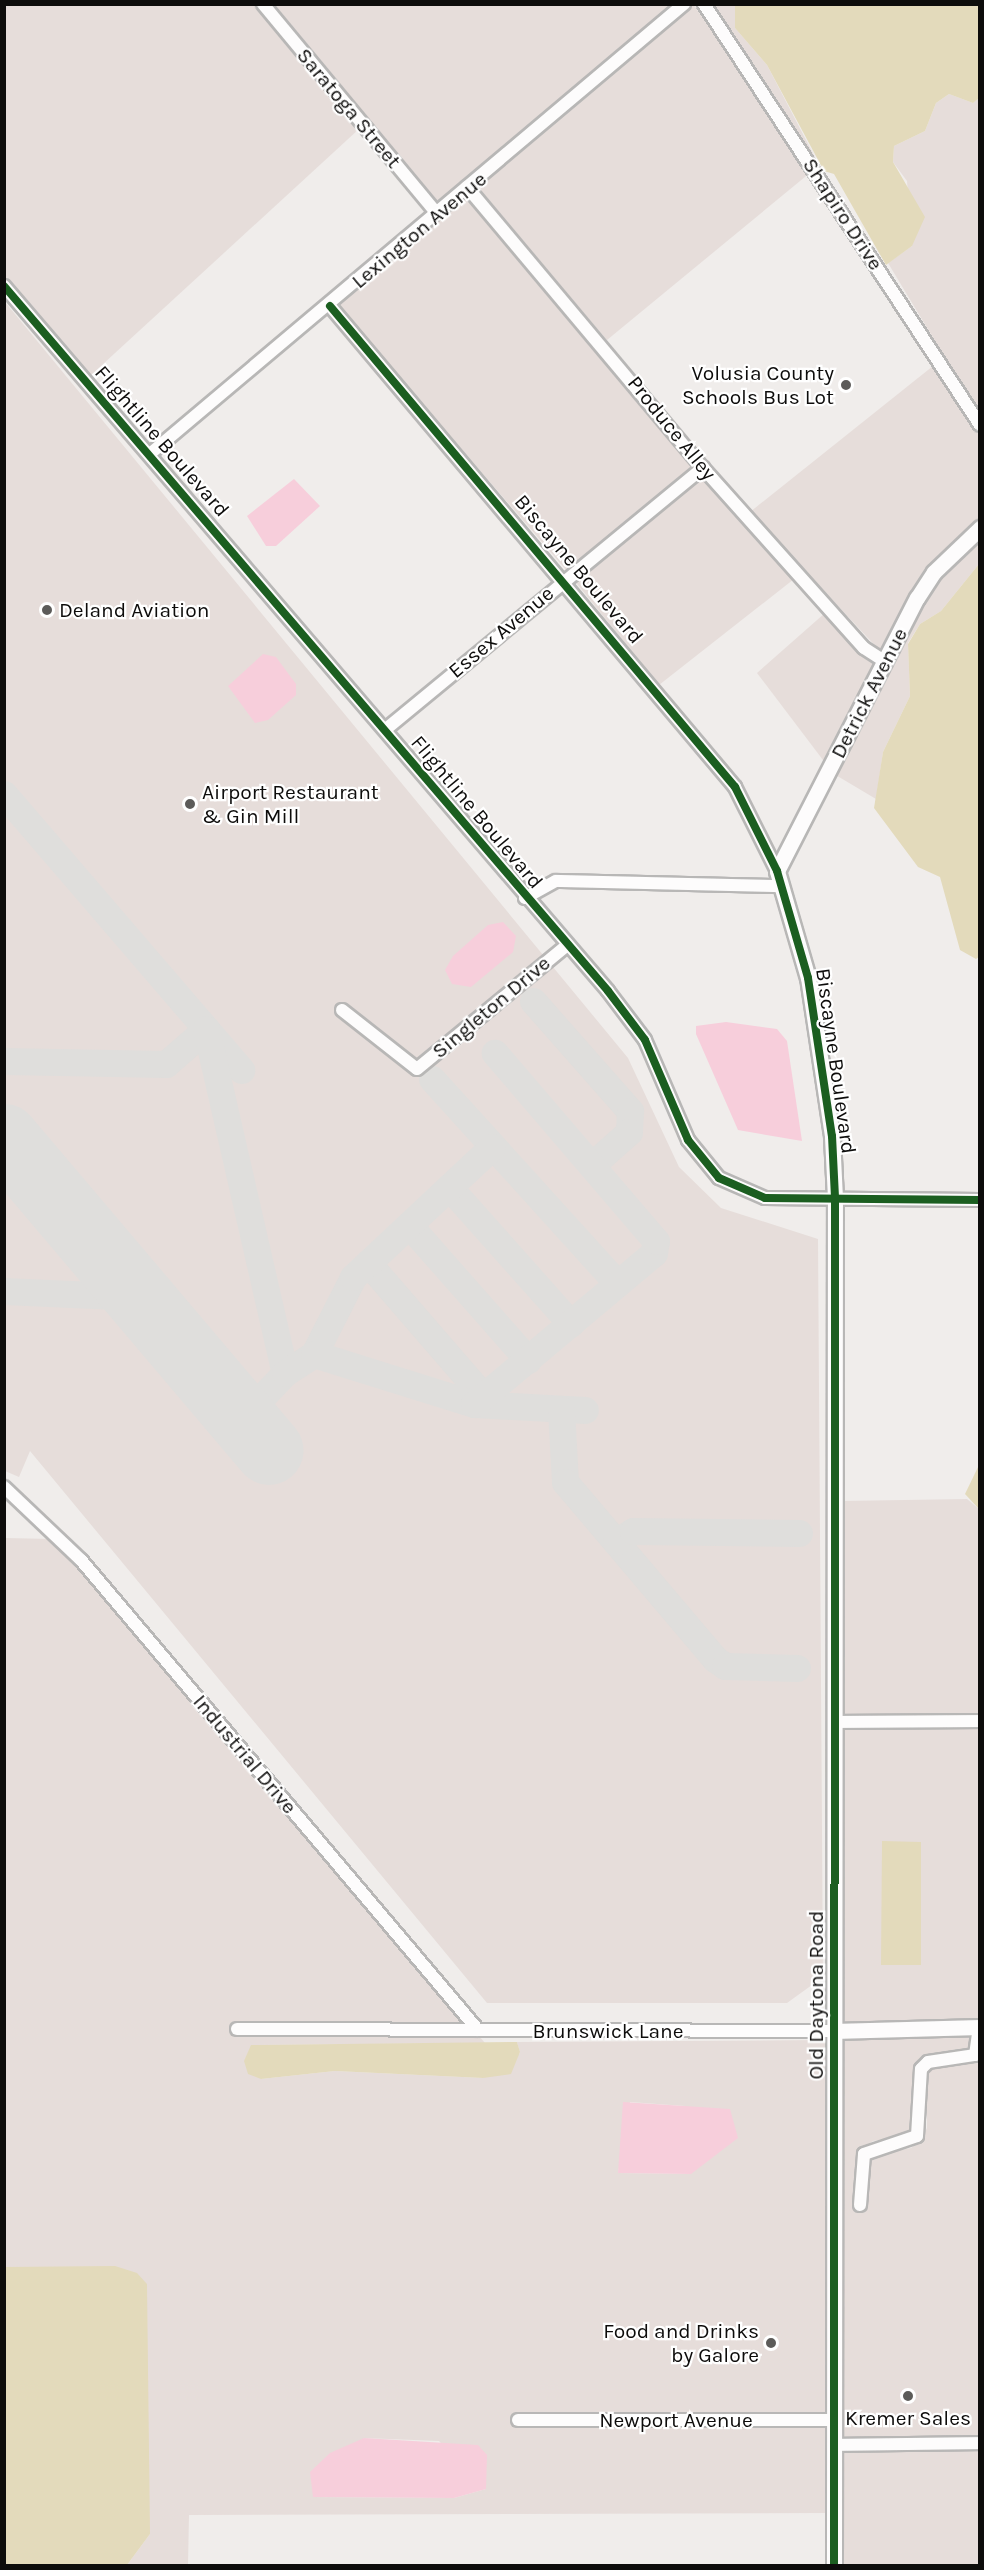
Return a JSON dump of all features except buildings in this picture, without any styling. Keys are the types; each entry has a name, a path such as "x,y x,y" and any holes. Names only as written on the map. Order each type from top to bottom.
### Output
{"street":[{"name":"Saratoga Street","path":"263,4 435,211"},
{"name":"Lexington Avenue","path":"151,453 330,306 435,211 467,187 684,4"},
{"name":"Shapiro Drive","path":"704,4 980,425"},
{"name":"Produce Alley","path":"467,187 703,468 864,648 884,661"},
{"name":"Flightline Boulevard","path":"4,286 151,453 386,729 645,1040 688,1140 719,1178 765,1198 980,1200"},
{"name":"Biscayne Boulevard","path":"330,306 565,578 735,787 777,871 778,886 808,978 832,1136 835,1198 835,1424"},
{"name":"Essex Avenue","path":"386,729 565,578 703,468"},
{"name":"Detrick Avenue","path":"777,871 884,661 934,572 980,528"},
{"path":"525,898 566,881 778,886"},
{"name":"Singleton Drive","path":"342,1010 417,1069 566,946"},
{"name":"Old Daytona Road","path":"834,2565 835,1424"},
{"name":"Industrial Drive","path":"4,1487 81,1560 478,2030"},
{"path":"836,1722 980,1721"},
{"path":"860,2205 864,2154 917,2136 921,2069 927,2062 975,2055 979,2027"},
{"name":"Brunswick Lane","path":"237,2029 833,2031 979,2027"},
{"name":"Newport Avenue","path":"518,2420 834,2420"},
{"path":"834,2445 980,2443"}],"shaded area":[{"path":"693,4 811,172 607,340 476,188"},
{"path":"4,5 255,5 359,129 90,376 5,277"},
{"path":"270,5 676,5 436,204"},
{"path":"711,5 735,5 735,28 767,65 819,165"},
{"path":"735,5 979,5 979,98 973,103 949,94 936,103 925,131 894,146 893,162 925,217 912,246 886,265 834,174 824,171 767,65 735,28"},
{"path":"949,94 973,103 979,98 979,414 888,263 912,246 907,181 893,162 894,146 925,131 936,103"},
{"path":"467,195 695,467 566,570 338,306"},
{"path":"5,302 628,1058 679,1167 721,1208 818,1239 823,1977 787,2003 487,2003 30,1451 19,1477 5,1471"},
{"path":"933,366 979,435 979,522 882,653 750,512"},
{"path":"702,476 794,579 659,685 573,579"},
{"path":"294,479 320,506 276,546 266,546 247,516"},
{"path":"979,535 979,564 941,611 920,624 908,643 910,696 883,752 876,799 834,774 939,575"},
{"path":"979,564 980,956 976,959 960,950 940,877 918,867 874,808 883,752 910,696 908,644 920,624 941,611"},
{"path":"825,613 877,663 826,764 757,673"},
{"path":"263,654 276,657 296,684 296,695 268,720 255,723 228,686"},
{"path":"503,922 516,936 513,952 471,987 452,984 445,970 453,956 488,925"},
{"path":"726,1022 777,1029 787,1041 802,1141 738,1130 696,1034 696,1026"},
{"path":"979,1465 979,1509 965,1494"},
{"path":"967,1499 979,1509 979,1716 842,1716 842,1501"},
{"path":"5,1538 53,1539 485,2043 251,2045 261,2079 335,2071 483,2078 520,2053 517,2042 827,2040 829,2415 513,2415 512,2425 828,2425 828,2513 189,2515 188,2565 127,2565 150,2534 5,2267","holes":["630,2102 685,2106 691,2174 618,2173","364,2438 439,2441 486,2489 454,2498 313,2497"]},
{"path":"979,1726 979,2022 839,2025 842,1727"},
{"path":"882,1841 921,1842 921,1965 881,1965"},
{"path":"973,2033 970,2050 926,2057 916,2066 912,2134 873,2141 859,2150 854,2210 866,2210 869,2156 911,2148 921,2140 927,2128 927,2071 979,2057 979,2437 840,2440 839,2036"},
{"path":"517,2042 520,2052 511,2074 483,2078 335,2071 261,2079 248,2074 244,2061 251,2045"},
{"path":"623,2102 730,2109 738,2138 691,2174 618,2173"},
{"path":"115,2266 137,2273 147,2284 150,2534 127,2565 5,2565 5,2267"},
{"path":"364,2438 478,2445 487,2455 486,2489 454,2498 313,2497 310,2472 330,2453"},
{"path":"979,2448 979,2565 842,2565 840,2450"}],"taxiway":[{"path":"4,794 241,1070"},
{"path":"533,1001 630,1111 629,1132 593,1164"},
{"path":"4,1061 166,1064 206,1029 285,1373 242,1418"},
{"path":"474,1404 654,1253 656,1241 495,1053"},
{"path":"432,1079 616,1282"},
{"path":"314,1354 353,1277 492,1147"},
{"path":"449,1187 571,1324"},
{"path":"409,1225 528,1360"},
{"path":"368,1263 484,1397"},
{"path":"4,1291 139,1297"},
{"path":"285,1373 314,1354 474,1404 585,1410"},
{"path":"561,1410 565,1482 715,1659 725,1666 797,1668"},
{"path":"616,1542 633,1531 799,1533"}],"runway":[{"path":"4,1138 269,1450"}],"cycle path":[{"path":"4,286 608,991 645,1040 688,1140 719,1178 765,1198 980,1200"},
{"path":"330,306 735,787 777,871 808,978 832,1136 835,1198 834,2566"}],"place":[{"name":"Volusia County Schools Bus Lot","path":"846,385"},
{"name":"Deland Aviation","path":"47,610"},
{"name":"Airport Restaurant & Gin Mill","path":"190,804"},
{"name":"Food and Drinks by Galore","path":"771,2343"},
{"name":"Kremer Sales","path":"908,2396"}]}
